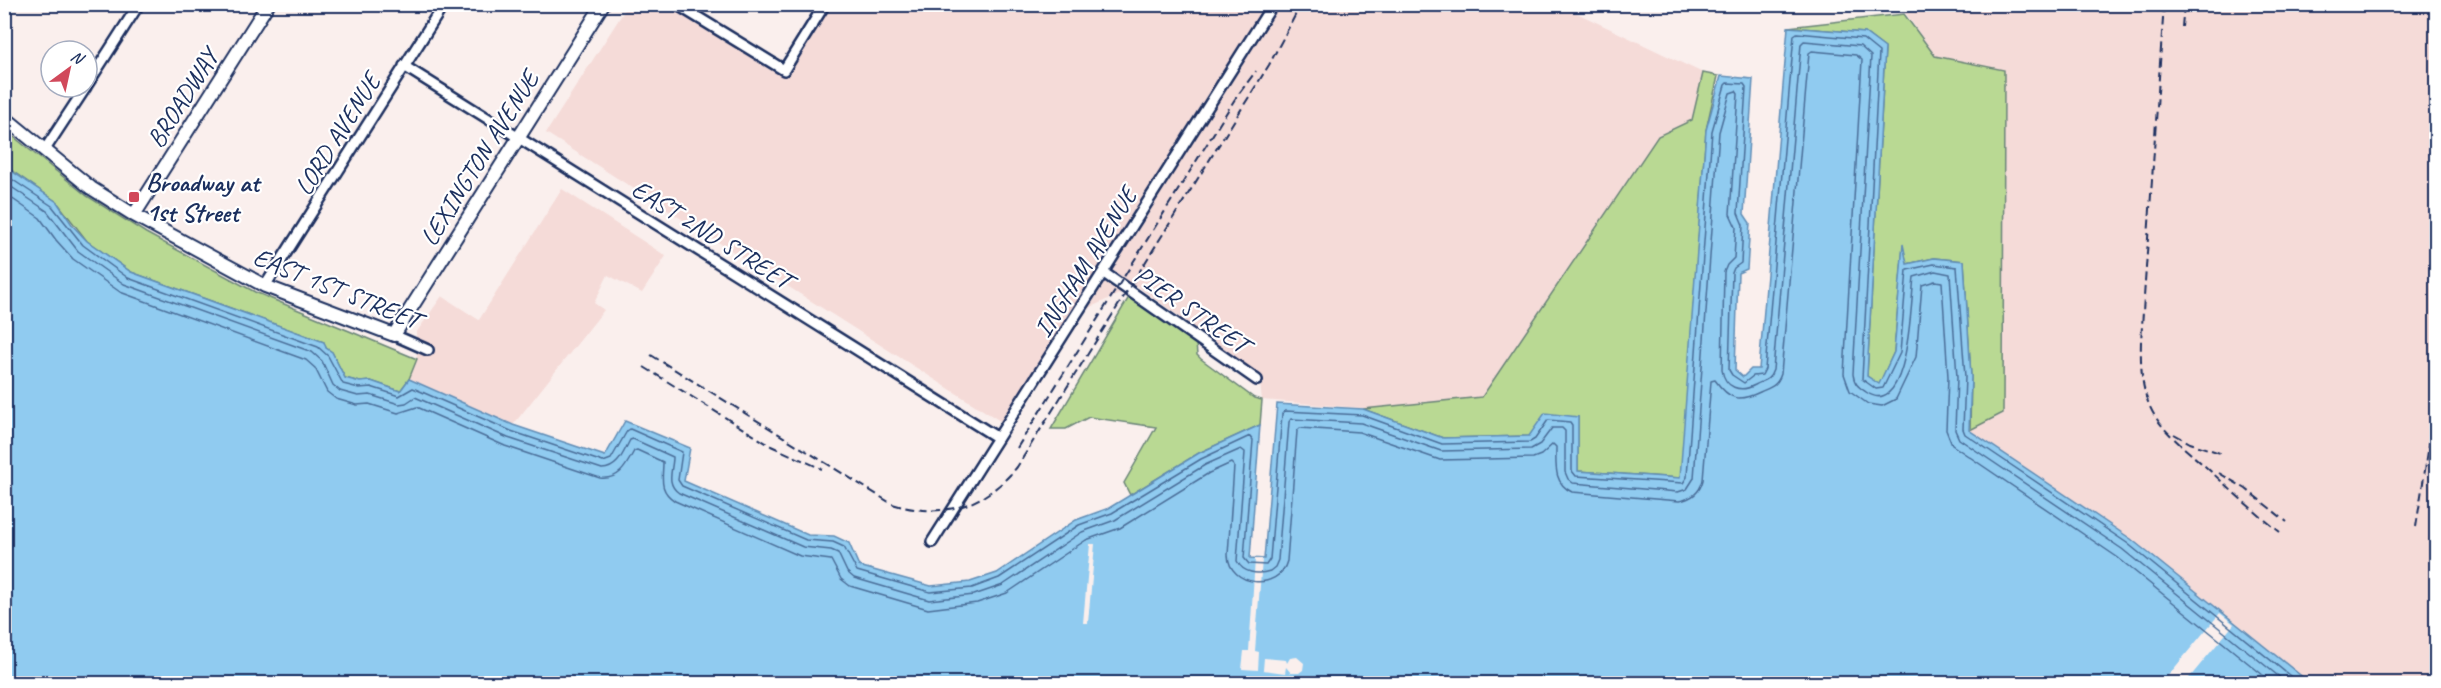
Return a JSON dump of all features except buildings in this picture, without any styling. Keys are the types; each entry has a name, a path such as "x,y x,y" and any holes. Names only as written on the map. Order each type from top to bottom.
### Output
{"street":[{"path":"99,66 139,4"},
{"name":"BROADWAY","path":"134,215 268,4"},
{"name":"LORD AVENUE","path":"265,286 444,4"},
{"name":"LEXINGTON AVENUE","path":"394,335 603,4"},
{"path":"676,4 784,70 825,4"},
{"name":"INGHAM AVENUE","path":"932,542 1273,4"},
{"name":"EAST 2ND STREET","path":"404,66 998,438"},
{"path":"44,151 78,99"},
{"name":"EAST 1ST STREET","path":"4,117 91,188 134,215 265,286 428,350"},
{"name":"PIER STREET","path":"1104,273 1257,380"}],"shaded area":[{"path":"628,5 675,5 784,71 826,5 1560,5 1703,73 1692,120 1658,137 1482,397 1371,409 1262,400 1259,374 1137,286 1082,311 1008,426 546,133"},
{"path":"1900,5 2436,5 2436,683 2310,683 2131,539 1969,430 2003,413 1935,56"},
{"path":"562,189 666,256 642,293 608,275 594,303 604,310 513,425 409,379 417,359 416,333 442,296 479,320"}],"green space":[{"path":"1904,14 1935,56 2004,70 2003,413 1970,430 1971,377 1964,261 1934,258 1907,264 1903,247 1894,352 1879,385 1867,376 1885,48 1865,33 1788,27"},
{"path":"1703,73 1718,76 1706,130 1681,478 1578,471 1578,417 1530,436 1443,438 1363,409 1482,397 1658,136 1692,120"},
{"path":"4,129 87,196 146,233 255,292 417,359 409,379 400,391 371,381 360,382 345,378 332,352 326,348 324,342 131,272 87,241 57,202 5,166"},
{"path":"1129,297 1196,343 1197,355 1201,359 1254,398 1262,400 1260,425 1199,453 1130,495 1124,483 1156,427 1089,417 1066,429 1051,429"}],"water":[{"path":"1788,27 1865,33 1885,48 1867,376 1879,384 1894,352 1903,244 1907,264 1934,258 1964,261 1971,377 1969,430 2131,539 2310,683 5,683 4,166 57,202 73,226 87,241 131,272 324,342 326,348 332,352 345,378 360,382 371,381 400,391 409,379 513,425 605,456 625,421 690,448 684,481 808,535 834,536 849,543 859,566 931,586 970,582 997,573 1076,520 1109,508 1199,453 1260,425 1250,558 1264,559 1277,404 1363,409 1443,438 1529,436 1545,413 1578,417 1578,471 1680,478 1706,130 1721,76 1753,79 1744,214 1750,223 1747,269 1738,273 1735,370 1743,377 1751,369 1759,369"}],"pier":[{"path":"1090,544 1095,544 1088,623 1083,623"},
{"path":"1255,559 1262,559 1255,651 1259,652 1258,670 1242,669 1244,651 1249,651"},
{"path":"2220,613 2234,624 2185,683 2162,683"},
{"path":"1297,657 1304,663 1303,670 1299,673 1291,673 1286,667 1285,673 1263,670 1264,658 1286,660 1287,663 1290,658"}],"railway":[{"path":"2164,4 2141,341 2143,385 2154,415 2175,440 2280,532"},
{"path":"2182,27 2184,4"},
{"path":"651,355 892,504 910,508 945,510 976,501 1004,481 1017,467 1269,65 1299,8"},
{"path":"1017,448 1235,99 1256,71"},
{"path":"644,367 771,446 822,469"},
{"path":"2416,527 2436,401"},
{"path":"2174,434 2190,443 2220,453"},
{"path":"2219,473 2246,489 2287,522"}],"place":[{"name":"Broadway at 1st Street","path":"134,197"}]}
